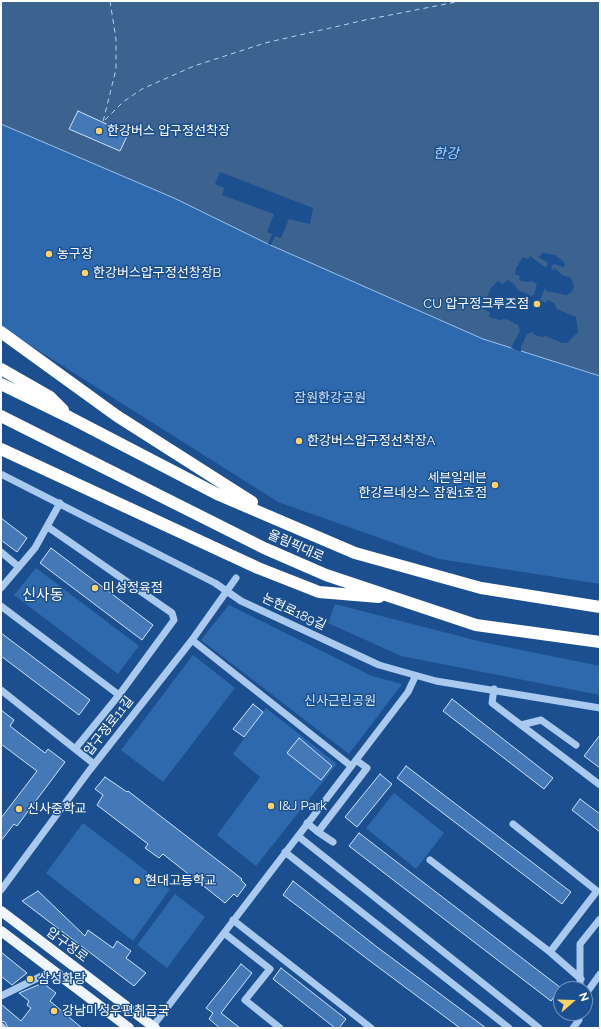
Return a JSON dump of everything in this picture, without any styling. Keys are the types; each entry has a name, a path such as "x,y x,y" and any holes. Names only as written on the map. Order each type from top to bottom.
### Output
{"highway":[{"path":"1,332 117,416 278,518"},
{"path":"1,369 50,397 69,417"},
{"name":"올림픽대로","path":"1,384 69,417 217,494 278,518 355,553 474,586 600,607"},
{"name":"올림픽대로","path":"1,416 264,548 326,575 476,625 600,642"},
{"path":"1,450 258,568 319,592 397,598"}],"main road":[{"name":"압구정로","path":"1,912 153,1028"},
{"path":"1,931 129,1028"}],"street":[{"name":"논현로189길","path":"1,474 215,583 241,601 379,665 415,676 600,708"},
{"path":"1,588 35,548 60,503"},
{"path":"48,527 172,612 174,620 118,695 75,749"},
{"path":"1,552 19,567"},
{"name":"압구정로11길","path":"1,890 94,764 192,640 236,578"},
{"path":"1,606 118,695"},
{"path":"192,640 351,766"},
{"path":"153,1028 233,920 408,692 415,676"},
{"path":"494,689 492,703 600,785"},
{"path":"1,690 94,764"},
{"path":"521,725 541,720 576,745"},
{"path":"318,832 367,768 356,760"},
{"path":"307,823 333,842"},
{"path":"513,824 597,891 550,952"},
{"path":"298,836 539,1028"},
{"path":"285,852 509,1028"},
{"path":"430,860 550,952 581,979"},
{"path":"581,979 580,944 600,919"},
{"path":"233,920 366,1027"},
{"path":"224,933 270,969 245,1000 280,1028"},
{"path":"1,996 54,970"},
{"path":"593,984 600,974"}],"green space":[{"name":"잠원한강공원","path":"1,124 174,198 268,244 483,339 600,376 600,584 439,559 278,502 1,327"},
{"path":"36,568 139,646 118,674 14,595"},
{"path":"335,604 482,642 600,666 600,695 401,656 328,623"},
{"name":"신사근린공원","path":"229,605 372,676 402,684 349,754 201,640"},
{"path":"193,655 235,688 163,782 121,750"},
{"name":"I&J Park","path":"266,708 337,764 256,866 217,835 260,777 233,754"},
{"path":"394,793 444,833 416,869 366,828"},
{"path":"83,823 170,889 133,941 46,873"},
{"path":"175,894 205,917 167,968 137,945"}],"water":[{"name":"한강","path":"1,1 600,1 600,376 483,339 268,244 174,198 1,124"}],"pier":[{"path":"220,172 313,208 310,224 289,219 281,238 275,236 271,245 268,244 272,234 267,232 274,214 222,195 224,188 215,184"},
{"path":"543,253 555,255 562,260 565,264 564,267 553,264 551,269 554,270 555,268 562,275 571,278 574,286 572,292 566,295 546,291 545,288 540,300 546,303 548,300 554,303 557,309 576,317 578,332 567,343 562,343 546,336 541,337 533,334 533,332 527,334 521,347 521,352 511,348 520,331 518,325 506,319 500,320 489,317 490,312 484,310 486,299 491,288 498,281 503,284 507,280 514,284 518,290 532,296 537,284 532,281 527,282 519,280 520,276 515,274 516,268 523,257 528,259 530,256 546,268 548,263 538,257"}],"building":[{"name":"한강버스 압구정선착장","path":"78,111 128,134 120,151 69,129"},
{"path":"1,518 27,538 17,552 1,540"},
{"path":"51,548 153,625 142,640 40,563"},
{"path":"1,633 90,700 79,715 1,656"},
{"path":"452,699 553,778 544,789 443,711"},
{"path":"253,704 263,712 244,737 233,729"},
{"path":"1,710 14,720 10,726 45,753 48,749 65,762 17,826 14,824 1,841 1,818 37,771 1,744"},
{"path":"600,735 600,768 584,756"},
{"path":"299,738 332,766 321,780 287,753"},
{"path":"406,766 571,892 562,904 397,778"},
{"path":"380,774 392,784 357,827 345,817"},
{"path":"105,777 127,792 128,791 242,879 241,880 246,885 237,897 234,894 225,903 163,854 159,858 145,848 148,844 97,805 103,795 95,789"},
{"path":"580,799 600,814 600,832 572,810"},
{"path":"359,833 553,982 553,998 551,1001 349,846"},
{"path":"293,881 377,947 486,1028 460,1028 283,895"},
{"path":"38,891 85,936 88,930 113,948 117,941 131,951 126,958 146,973 134,986 22,901"},
{"path":"1,952 27,973 12,985 1,976"},
{"path":"241,964 252,973 221,1013 240,1028 220,1028 209,1019 213,1013 206,1008"},
{"path":"281,968 346,1019 339,1028 335,1028 273,979"},
{"path":"43,983 56,993 50,1001 82,1028 8,1028 5,1022 1,1021 1,1004 21,1021 31,1008 27,1005 29,1001 19,993"}],"ferry route":[{"path":"110,1 116,39 116,69 103,122 123,102 142,89 194,66 265,43 365,20 461,1"}],"place":[{"name":"한강버스 압구정선착장","path":"99,131"},
{"name":"농구장","path":"49,254"},
{"name":"한강버스압구정선창장B","path":"85,273"},
{"name":"CU 압구정크루즈점","path":"537,304"},
{"name":"한강버스압구정선착장A","path":"299,441"},
{"name":"세븐일레븐 한강르네상스 잠원1호점","path":"495,485"},
{"name":"미성정육점","path":"95,588"},
{"name":"I&J Park","path":"271,806"},
{"name":"신사중학교","path":"19,809"},
{"name":"현대고등학교","path":"137,881"},
{"name":"삼성화랑","path":"30,979"},
{"name":"강남미성우편취급국","path":"54,1011"}],"district":[{"name":"신사동","path":"43,595"}]}
